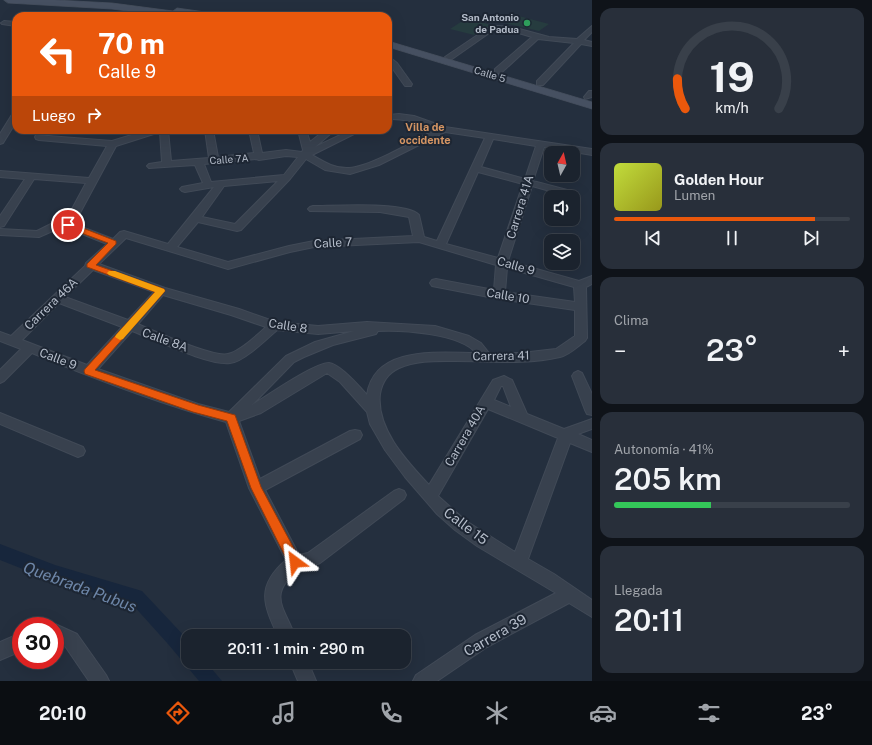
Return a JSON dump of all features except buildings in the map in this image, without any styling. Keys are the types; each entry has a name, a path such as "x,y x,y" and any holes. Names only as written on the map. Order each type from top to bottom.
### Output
{"main road":[{"path":"8,0 112,6 158,12"},
{"path":"78,0 183,12"},
{"name":"Calle 5","path":"392,41 591,99"},
{"name":"Calle 5","path":"392,45 591,99"}],"street":[{"path":"4,23 12,24"},
{"path":"449,57 490,29 495,28 504,28 564,41 581,41 592,44"},
{"path":"540,83 592,28"},
{"path":"498,71 537,36"},
{"path":"392,61 398,66 401,74 408,84"},
{"path":"392,117 410,118 444,129 592,152"},
{"path":"0,141 12,122"},
{"path":"303,134 307,153 328,168 350,171 376,163 444,129"},
{"path":"39,137 113,144 144,134"},
{"path":"164,134 167,165"},
{"path":"210,134 214,160"},
{"path":"254,134 259,157"},
{"path":"196,218 237,228 287,177 314,142 325,134"},
{"path":"307,153 349,134"},
{"path":"440,244 490,136"},
{"path":"68,225 91,181 113,144"},
{"name":"Carrera 41A","path":"499,295 502,262 540,144"},
{"name":"Calle 7A","path":"152,166 259,157 286,153 307,153"},
{"path":"198,161 208,185"},
{"path":"475,168 558,190"},
{"path":"0,174 91,181"},
{"path":"0,224 32,177"},
{"path":"185,189 208,185 287,177"},
{"path":"170,249 196,218 221,184"},
{"path":"313,209 400,210 414,215 419,239"},
{"path":"0,232 39,234 55,226 68,225 114,243"},
{"name":"Carrera 46A","path":"12,341 124,234 170,249"},
{"name":"Calle 7","path":"170,249 228,266 289,248 314,244 419,239 440,244"},
{"name":"Calle 9","path":"440,244 502,262 586,282"},
{"name":"Calle 8","path":"90,265 161,291 235,312 275,326 318,330 350,326 435,330 465,339 478,346 486,357"},
{"name":"Carrera 41","path":"376,388 381,374 407,360 422,357 521,357 559,353 587,340 580,307 586,282"},
{"name":"Calle 10","path":"436,283 499,295 580,307"},
{"path":"89,371 161,291"},
{"name":"Calle 8A","path":"57,298 212,357 230,359 249,348 275,326"},
{"path":"295,562 256,488 231,418 290,359 299,353 316,345 386,327"},
{"name":"Calle 9","path":"0,336 89,371 197,409 231,418"},
{"path":"0,378 30,348"},
{"name":"Calle 15","path":"231,418 256,409 325,368 333,369 374,410"},
{"path":"578,376 592,410"},
{"name":"Carrera 40A","path":"430,496 497,383 504,381 510,387 522,417"},
{"name":"Calle 15","path":"376,388 373,397 374,410 378,425 387,441 407,470 449,516 469,532 543,576 592,609"},
{"path":"485,402 566,434 592,446"},
{"path":"0,418 78,451"},
{"path":"519,562 566,434 592,424"},
{"path":"256,488 356,435"},
{"path":"284,629 272,603 273,590 277,580 284,570 295,562 305,562 314,558 399,495"},
{"name":"Carrera 39","path":"422,681 481,640 570,594"},
{"path":"64,636 71,640 100,681"},
{"path":"0,651 12,646"},
{"path":"302,669 307,681"}],"green space":[{"name":"San Antonio de Padua","path":"515,15 549,24 539,31 505,23"},
{"path":"467,18 491,25 474,35 450,29"}],"water":[{"name":"Quebrada Pubus","path":"0,544 55,565 142,591 181,633 181,660 132,604 48,579 0,560"},
{"path":"189,669 212,669 222,681 199,681"}],"slow traffic":[{"path":"112,273 161,291 120,337"}],"place":[{"name":"San Antonio de Padua","path":"527,23"}],"district":[{"name":"Villa de occidente","path":"425,133"}],"route":[{"path":"68,225 114,243 90,265 161,291 89,371 153,392 197,409 231,418 256,488 295,562"}]}
